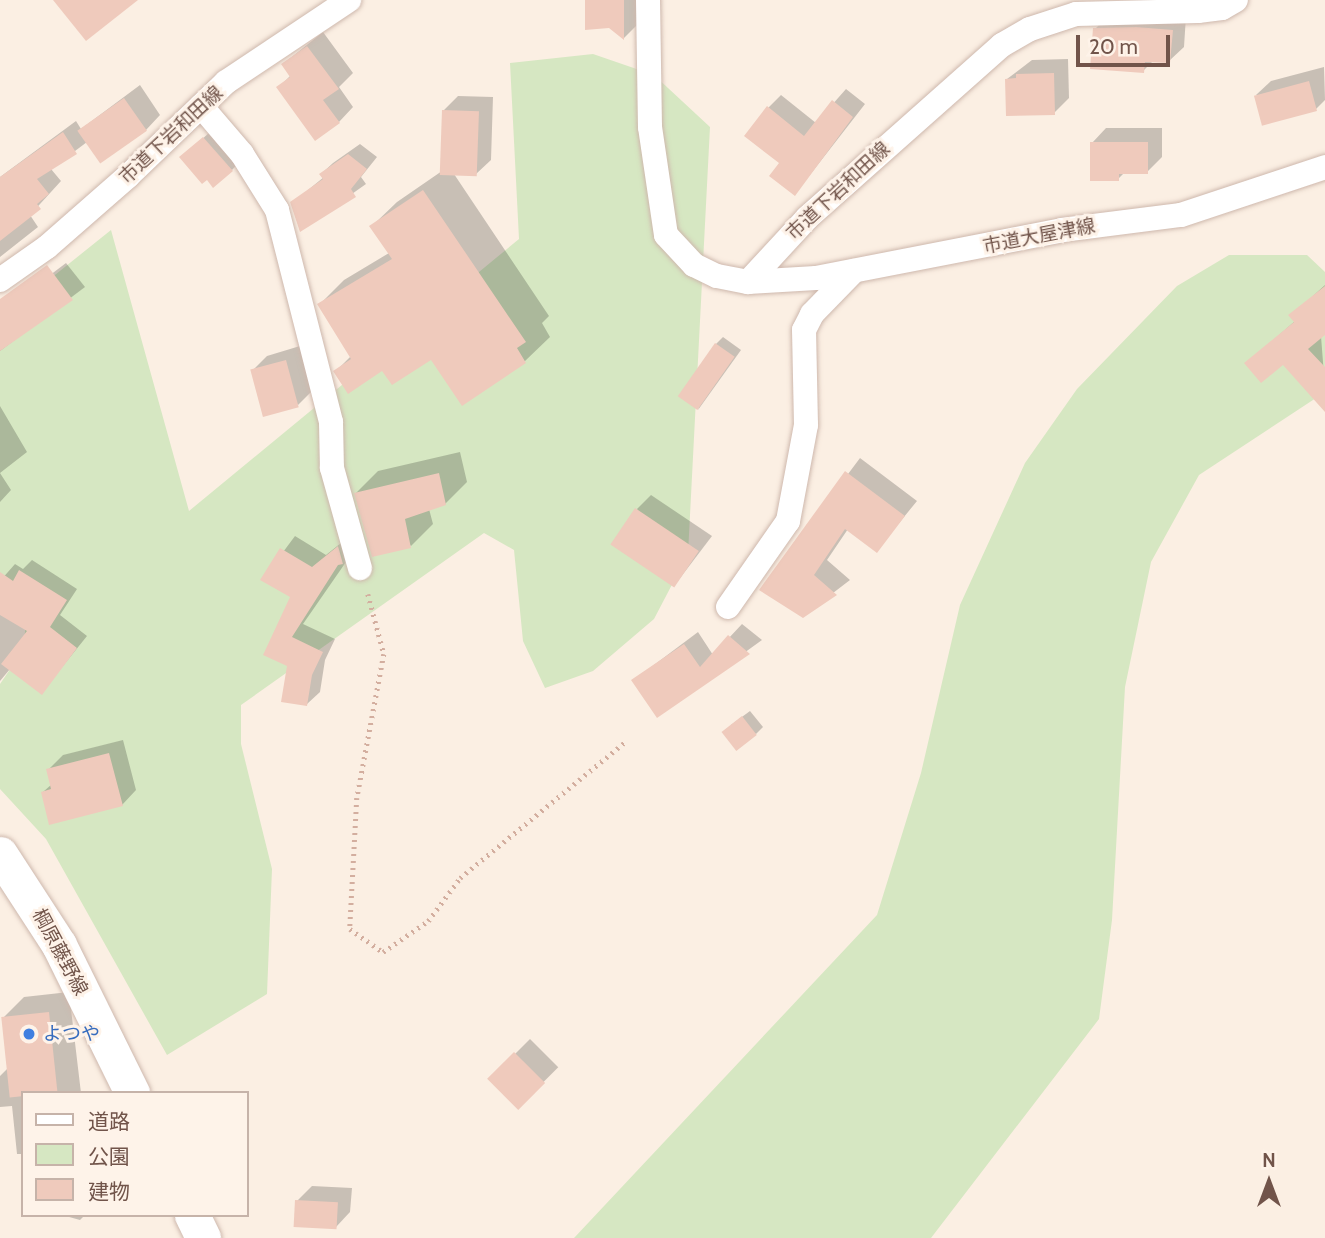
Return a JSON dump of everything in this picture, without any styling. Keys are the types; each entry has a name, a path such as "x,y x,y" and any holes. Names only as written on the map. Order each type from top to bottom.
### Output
{"main road":[{"name":"棡原藤野線","path":"0,854 59,946 131,1091"},
{"path":"193,1217 203,1238"}],"street":[{"name":"市道下岩和田線","path":"0,280 47,247 226,82 349,0"},
{"path":"648,0 650,127 666,235 694,265 717,276 748,282"},
{"name":"市道下岩和田線","path":"748,282 807,218 1002,45 1030,29 1076,14 1228,3"},
{"path":"201,106 242,154 278,210 331,422 332,468 360,568"},
{"name":"市道大屋津線","path":"748,282 785,283 1062,230 1181,215 1325,167"},
{"path":"728,607 788,521 806,425 804,330 812,314 854,271"}],"path":[{"path":"360,568 384,654 357,798 350,929 383,952 428,921 460,878 625,742"}],"green space":[{"path":"593,54 654,75 710,127 688,554 654,619 593,671 545,688 523,641 514,550 484,533 241,705 241,744 272,869 267,994 167,1055 46,839 0,789 0,684 24,649 28,577 0,586 0,319 111,230 189,511 519,239 510,63"},
{"path":"1229,255 1307,255 1325,272 1325,382 1316,398 1199,475 1151,562 1125,687 1112,920 1099,1019 931,1238 574,1238 877,915 921,773 960,605 1025,463 1077,389 1177,286"}],"building":[{"path":"53,0 138,0 86,41"},
{"path":"585,0 624,0 624,40 609,28 585,30"},
{"path":"1093,28 1173,30 1170,63 1145,62 1144,73 1090,69"},
{"path":"307,46 339,89 323,100 340,123 315,141 276,87 290,77 281,64"},
{"path":"1054,73 1055,115 1006,116 1005,79 1016,78 1016,74"},
{"path":"1309,81 1317,111 1262,126 1254,96"},
{"path":"124,98 147,131 100,163 77,131"},
{"path":"832,100 853,117 795,196 769,176 779,163 744,136 767,106 804,136"},
{"path":"442,110 479,111 477,176 440,175"},
{"path":"63,132 77,154 37,179 49,194 37,204 41,209 0,241 0,177"},
{"path":"203,137 233,171 213,188 207,180 202,184 179,157"},
{"path":"1090,142 1148,142 1148,174 1119,174 1119,181 1090,181"},
{"path":"348,154 367,169 351,189 356,197 300,232 290,202 323,179 319,174"},
{"path":"423,190 526,342 517,348 526,363 462,406 431,360 392,385 382,371 348,394 333,371 351,359 317,304 392,259 369,226"},
{"path":"47,265 73,300 0,351 0,299"},
{"path":"1325,286 1325,335 1308,349 1325,367 1325,412 1283,365 1261,383 1244,363 1294,322 1288,315"},
{"path":"715,343 735,357 697,410 678,396"},
{"path":"286,360 299,407 263,417 250,370"},
{"path":"845,471 905,516 877,553 845,529 814,575 837,595 803,618 759,590"},
{"path":"439,473 446,505 405,519 411,548 372,557 354,493"},
{"path":"635,508 699,551 674,588 610,544"},
{"path":"338,546 343,564 338,565 292,637 323,652 312,675 307,706 281,702 287,666 263,655 290,597 260,580 280,548 312,567"},
{"path":"19,570 67,600 50,627 77,648 42,695 1,664 27,631 0,615 0,572 13,581"},
{"path":"728,635 750,654 657,718 631,680 684,644 700,667"},
{"path":"742,716 757,735 736,751 722,732"},
{"path":"109,753 123,806 49,825 41,792 51,789 46,769"},
{"path":"49,1012 57,1091 21,1091 21,1096 10,1098 1,1017"},
{"path":"514,1052 545,1083 518,1110 487,1079"},
{"path":"295,1200 338,1202 337,1229 294,1227"}],"place":[{"name":"よつや","path":"29,1034"}]}
